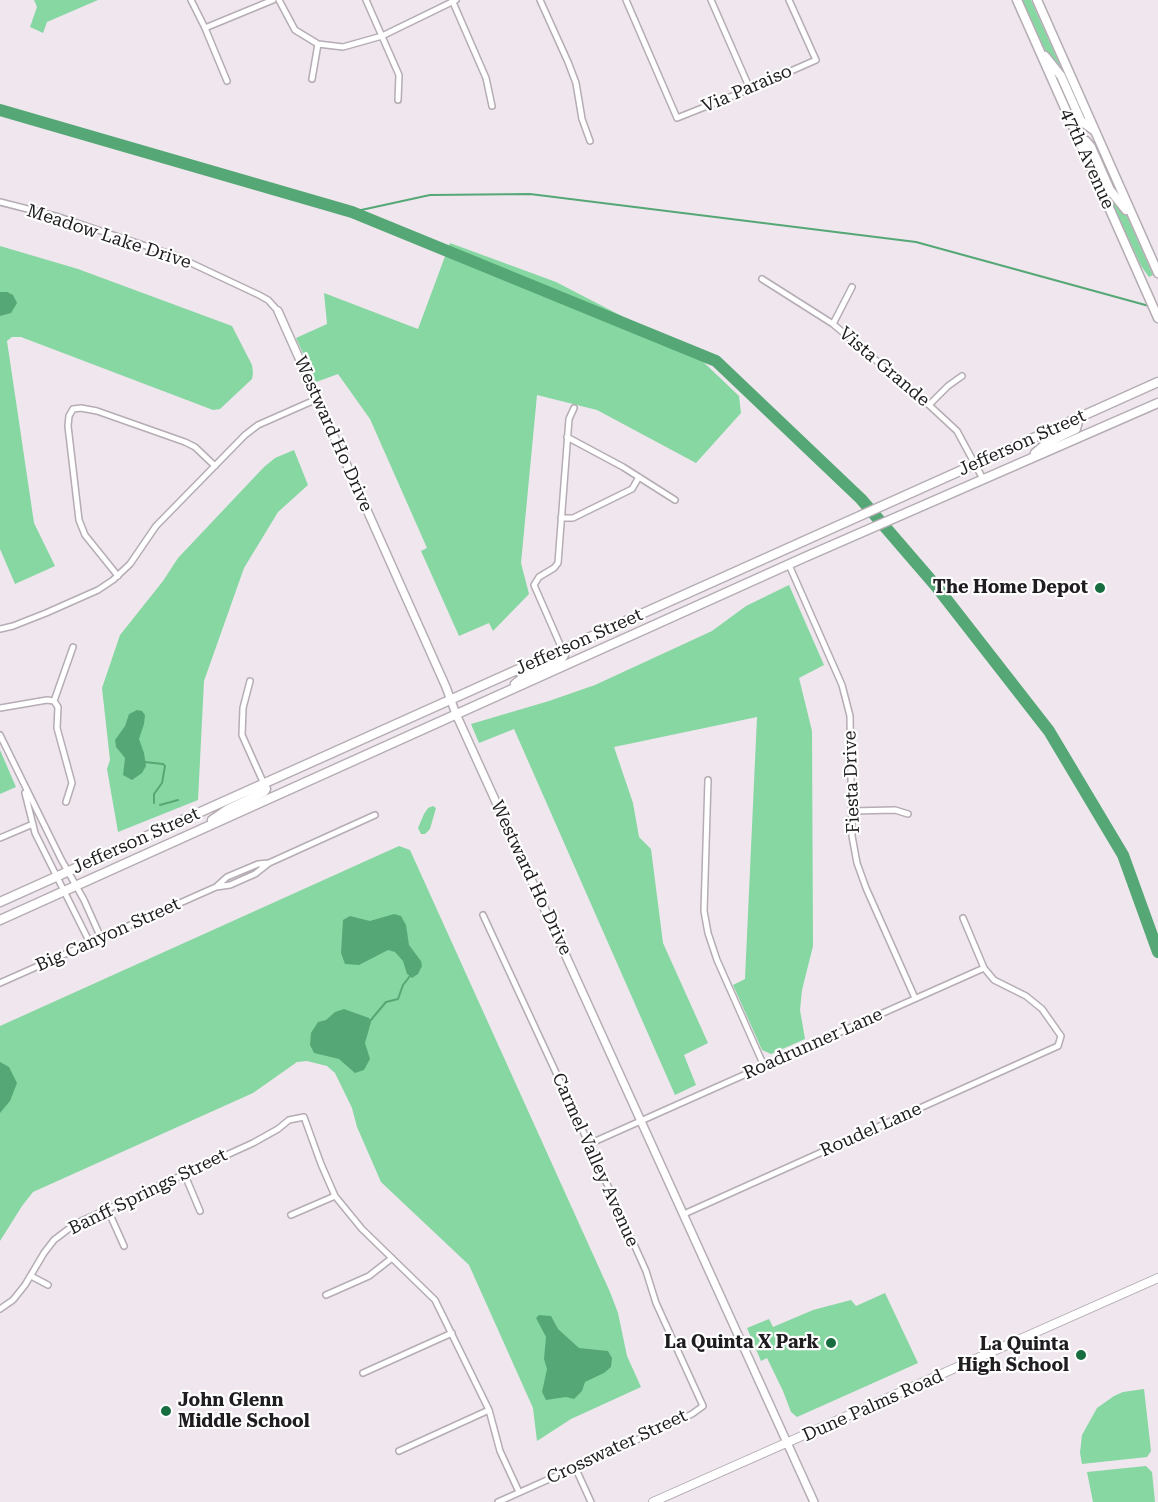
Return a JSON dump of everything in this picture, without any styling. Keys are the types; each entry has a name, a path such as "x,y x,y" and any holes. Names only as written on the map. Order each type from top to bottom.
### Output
{"main road":[{"name":"47th Avenue","path":"1017,0 1158,318"},
{"name":"47th Avenue","path":"1037,0 1158,273"},
{"path":"1037,46 1061,76 1081,121 1095,131"},
{"path":"1078,138 1086,141 1091,147 1110,190 1134,219"},
{"name":"Jefferson Street","path":"0,902 1158,382"},
{"name":"Jefferson Street","path":"0,920 803,558 1158,403"},
{"path":"1025,460 1047,443 1076,429 1078,418"},
{"path":"505,692 529,673 562,658 564,655 562,649"},
{"path":"191,834 228,809 264,792 266,789 264,784"},
{"name":"Dune Palms Road","path":"653,1502 1154,1280"}],"street":[{"path":"191,0 206,28 227,81"},
{"path":"206,28 273,0"},
{"path":"279,0 295,30 318,44 343,47 382,36 454,0 486,78 492,106"},
{"path":"366,0 399,75 398,100"},
{"path":"540,0 576,83 582,119 590,141"},
{"name":"Via Paraiso","path":"626,0 677,118 816,60 789,0"},
{"path":"711,0 750,89"},
{"path":"312,79 318,44"},
{"name":"Meadow Lake Drive","path":"0,202 59,217 176,256 259,295 268,300 278,311"},
{"name":"Vista Grande","path":"762,279 833,324 930,405 957,431 983,479"},
{"path":"833,324 852,287"},
{"name":"Westward Ho Drive","path":"278,311 456,714 814,1502"},
{"path":"930,405 948,386 962,376"},
{"path":"0,629 46,614 98,590 118,576 130,564 156,526 245,435 258,425 317,399"},
{"path":"562,649 534,585 536,579 554,568 558,562 567,437 570,413 574,408"},
{"path":"118,576 85,535 79,520 68,426 69,416 73,409 87,409 185,442 195,447 215,466"},
{"path":"567,437 675,500"},
{"path":"561,518 573,518 632,489 639,477"},
{"name":"Fiesta Drive","path":"789,565 842,685 850,716 852,836 857,863 915,998"},
{"path":"54,701 73,647"},
{"path":"250,681 243,708 242,735 264,784"},
{"path":"0,708 47,700 54,701 58,707 57,728 72,783 66,802"},
{"path":"0,735 101,938"},
{"path":"708,780 704,911 708,933 717,960 764,1066"},
{"path":"22,782 33,824 90,943"},
{"path":"851,811 895,810 908,814"},
{"name":"Big Canyon Street","path":"0,983 216,887 227,877 258,864 269,863 375,815"},
{"path":"0,838 33,824"},
{"name":"Carmel Valley Avenue","path":"483,915 646,1271 656,1303 703,1406"},
{"path":"963,918 984,968"},
{"name":"Roadrunner Lane","path":"589,1144 984,968"},
{"name":"Roudel Lane","path":"684,1214 1058,1046 1061,1036 1042,1009 1026,996 994,980 984,968"},
{"name":"Banff Springs Street","path":"0,1309 13,1300 54,1240 75,1224 253,1143 289,1120 304,1117 335,1196"},
{"path":"184,1173 200,1210"},
{"path":"291,1215 335,1196 362,1229 435,1300 489,1410 500,1451 519,1492"},
{"path":"107,1208 124,1246"},
{"path":"326,1295 369,1276 392,1258"},
{"path":"31,1276 48,1285"},
{"path":"363,1373 452,1333"},
{"name":"Crosswater Street","path":"498,1502 692,1414 703,1406"},
{"path":"399,1451 489,1410"},
{"path":"575,1467 591,1502"}],"shaded area":[{"path":"34,0 98,0 47,22 43,33 30,27 37,7"},
{"path":"1022,0 1031,0 1060,65 1057,66 1045,50"},
{"path":"1114,199 1127,216 1153,275 1149,277 1141,266 1111,201"},
{"path":"450,243 556,282 695,354 739,396 741,413 696,463 597,410 537,395 521,563 529,594 493,631 489,623 459,636 421,551 427,548 370,419 338,374 316,382 296,338 327,324 324,293 418,329"},
{"path":"0,246 78,269 232,326 252,365 253,373 252,379 220,409 213,410 21,337 12,337 7,341 34,523 55,566 15,584 0,549"},
{"path":"0,292 13,295 17,303 11,313 0,316"},
{"path":"294,450 308,485 278,512 244,568 204,681 198,800 118,832 107,769 110,760 102,688 120,635 163,581 178,558 264,467 275,458"},
{"path":"789,585 824,665 799,678 812,731 813,946 802,990 800,1010 805,1039 771,1054 762,1050 733,985 745,979 757,717 614,747 633,803 639,837 651,849 663,943 708,1043 684,1055 696,1085 675,1095 514,729 479,743 471,724 595,685 712,631 746,606"},
{"path":"137,710 142,711 145,715 139,739 146,766 142,773 132,780 123,775 125,758 116,747 115,740 125,726 129,714"},
{"path":"0,750 16,787 0,794"},
{"path":"433,806 436,808 430,829 425,834 421,834 418,828 424,814 428,808"},
{"path":"399,846 410,850 610,1292 618,1313 627,1356 641,1387 571,1419 537,1441 533,1408 469,1265 381,1182 357,1127 352,1108 335,1073 327,1066 307,1061 297,1062 253,1093 33,1192 0,1241 0,1026"},
{"path":"394,914 401,916 406,925 409,945 421,961 422,966 418,974 412,978 407,974 403,961 395,952 388,950 359,965 345,964 341,953 343,920 350,916 370,921"},
{"path":"344,1009 369,1018 371,1022 365,1043 370,1059 364,1070 355,1073 339,1059 314,1053 310,1045 311,1033 318,1022"},
{"path":"0,1062 9,1067 17,1083 10,1101 0,1113"},
{"name":"La Quinta X Park","path":"885,1293 918,1363 797,1417 791,1412 767,1358 761,1361 747,1328 769,1319 773,1327 813,1310 851,1300 856,1306"},
{"path":"539,1315 551,1316 558,1329 579,1348 608,1351 612,1358 611,1367 585,1382 582,1391 574,1399 566,1397 546,1400 542,1392 547,1369 544,1359 546,1337 536,1318"},
{"path":"1144,1389 1151,1451 1147,1457 1082,1464 1080,1453 1082,1435 1097,1408 1123,1392"},
{"path":"1146,1466 1152,1472 1155,1502 1093,1502 1087,1472"}],"waterway":[{"path":"0,110 352,212 716,361 861,499 936,586 1049,731 1123,855 1158,952"},
{"path":"352,212 430,195 530,194 916,242 1149,306"},
{"path":"145,762 165,766 162,783 154,794 154,803"},
{"path":"160,805 178,800"},
{"path":"370,1021 386,1002 398,999 403,985 410,976"}],"place":[{"name":"The Home Depot","path":"1100,588"},
{"name":"La Quinta X Park","path":"831,1343"},
{"name":"La Quinta High School","path":"1081,1355"},
{"name":"John Glenn Middle School","path":"166,1411"}]}
